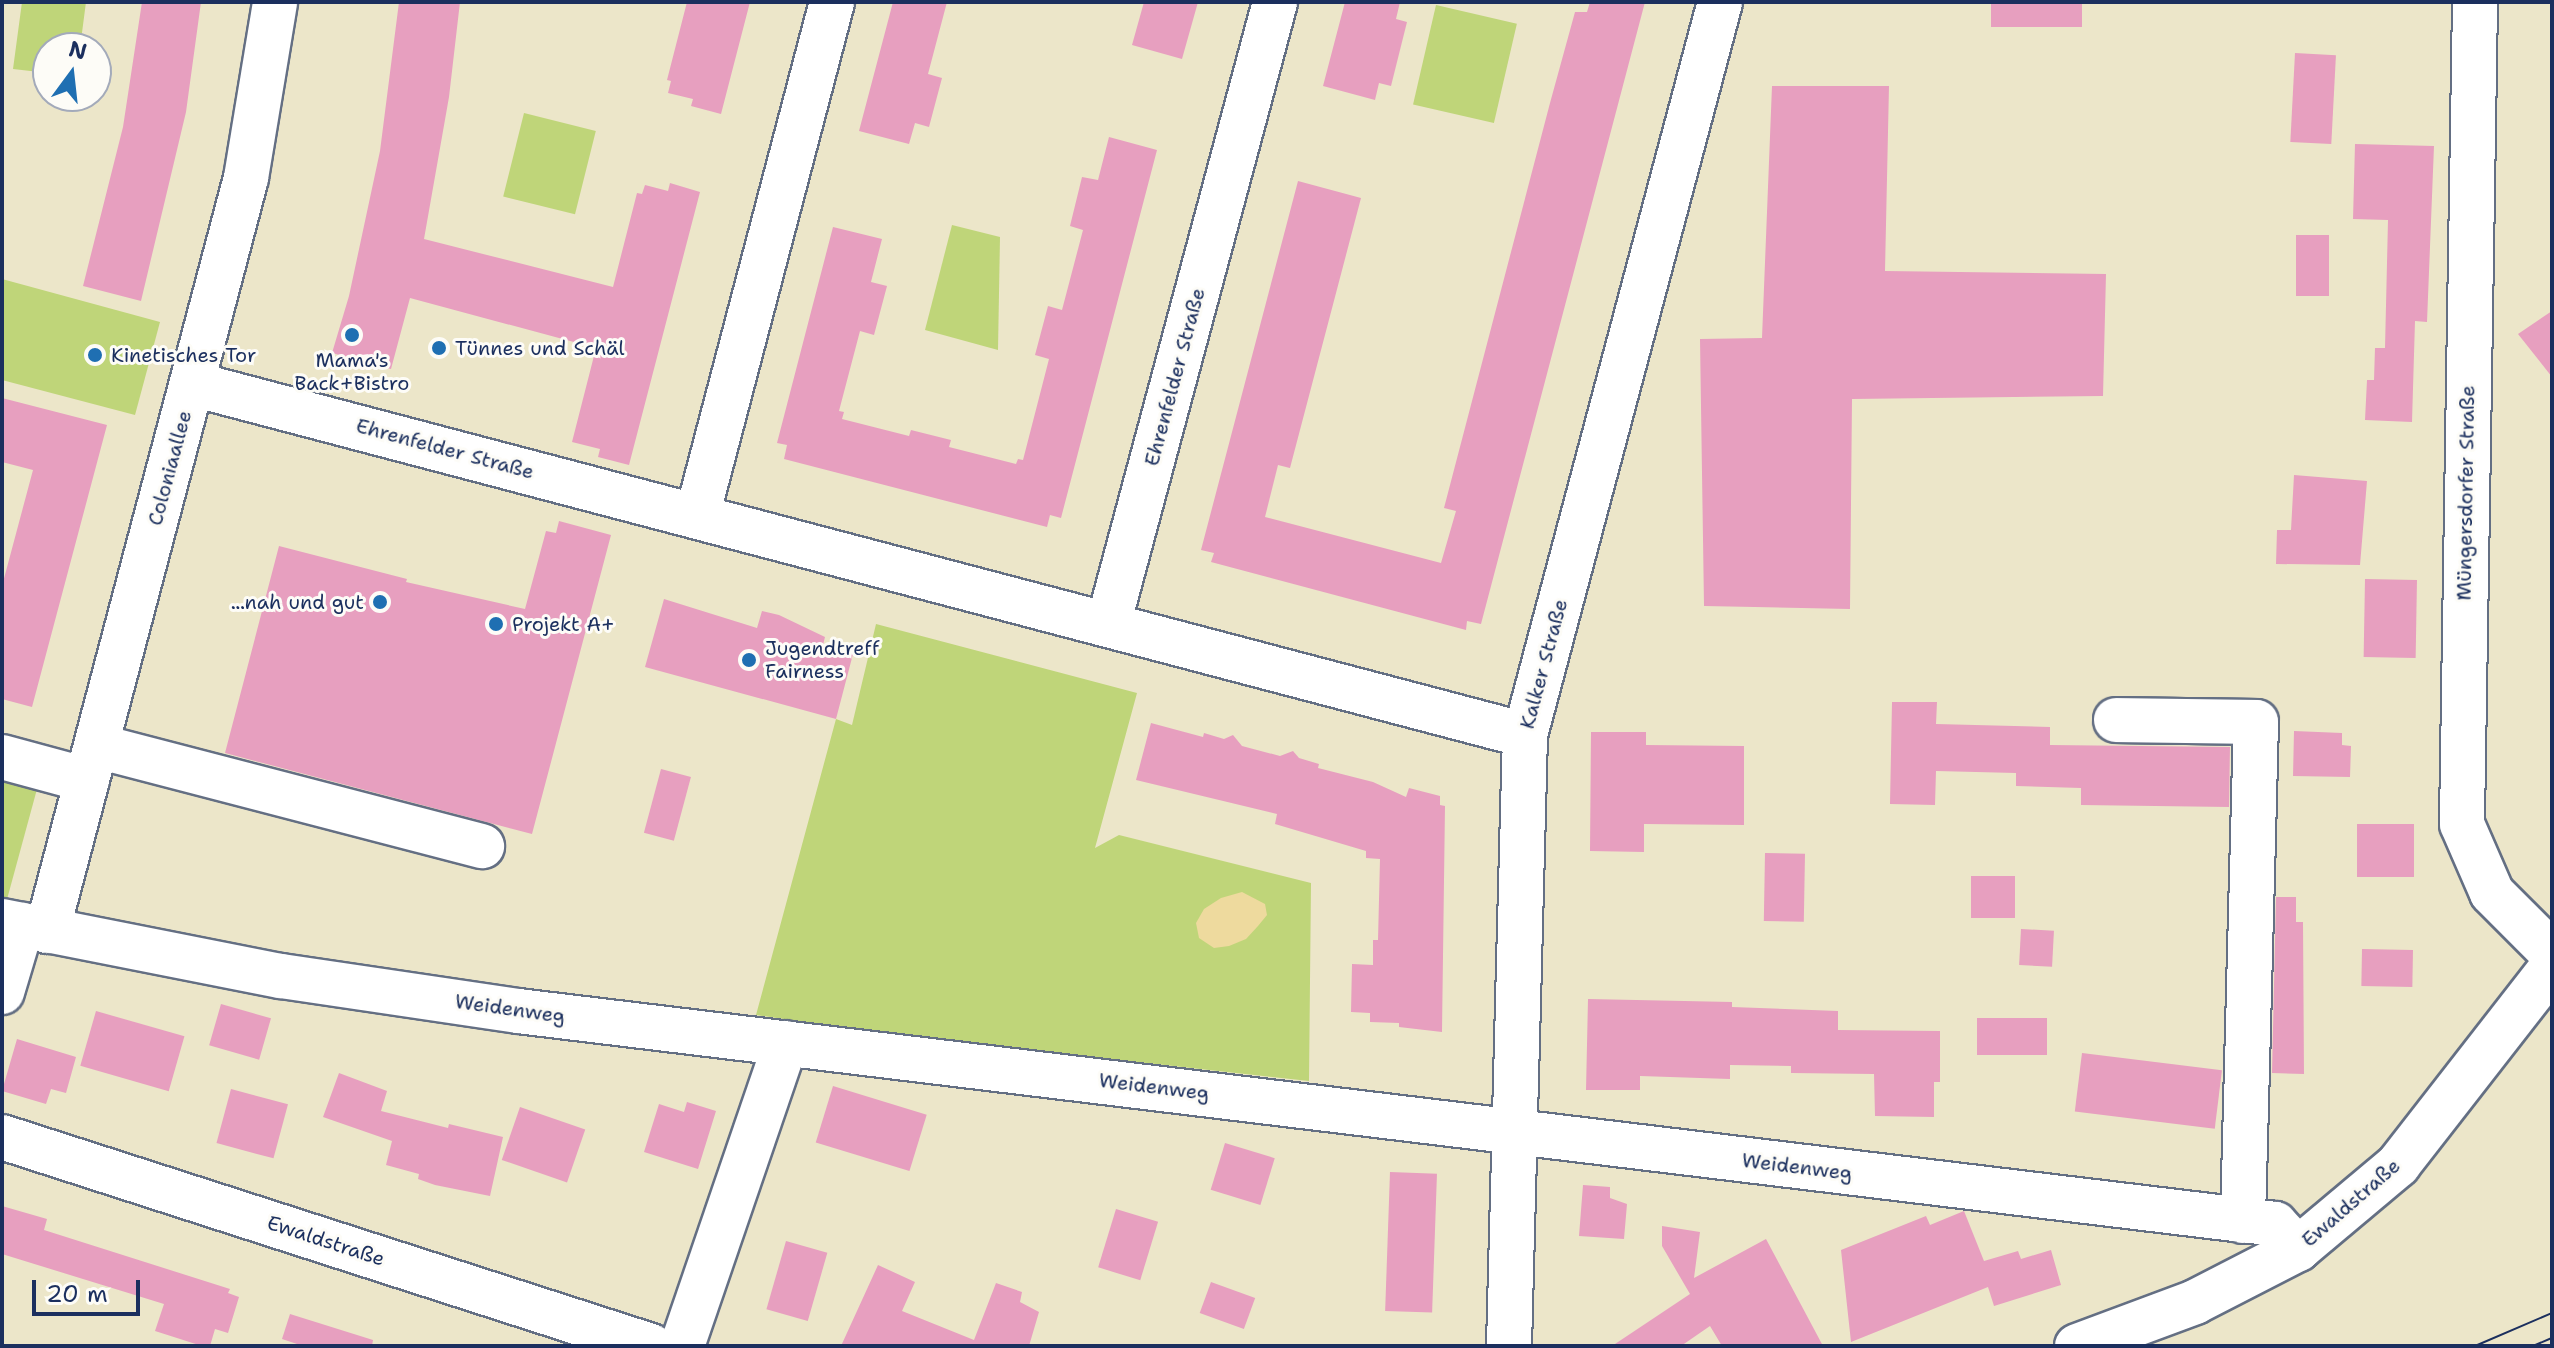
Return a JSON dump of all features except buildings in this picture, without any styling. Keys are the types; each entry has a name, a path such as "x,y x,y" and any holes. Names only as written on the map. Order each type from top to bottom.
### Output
{"street":[{"name":"Coloniaallee","path":"2,992 24,926 92,763 246,178 275,2"},
{"path":"697,516 832,2"},
{"name":"Ehrenfelder Straße","path":"1108,625 1275,2"},
{"name":"Kalker Straße","path":"1509,1346 1525,735 1720,2"},
{"name":"Müngersdorfer Straße","path":"2475,2 2462,824 2492,893 2552,953"},
{"name":"Ehrenfelder Straße","path":"193,384 1525,735"},
{"path":"2116,720 2256,722 2243,1221"},
{"path":"2,757 92,763 482,846"},
{"name":"Weidenweg","path":"24,926 281,976 518,1011 2275,1224 2298,1249"},
{"name":"Ewaldstraße","path":"2077,1346 2195,1302 2298,1249 2398,1165 2552,967"},
{"path":"682,1346 786,1043"},
{"name":"Ewaldstraße","path":"2,1137 651,1346"}],"green space":[{"path":"22,2 86,2 82,32 32,32 32,71 13,69"},
{"path":"1436,5 1517,24 1494,123 1413,104"},
{"path":"524,113 596,131 575,214 503,196"},
{"path":"952,225 1000,237 998,350 925,330"},
{"path":"2,279 160,322 135,415 2,380"},
{"path":"876,624 1137,693 1095,848 1119,835 1311,883 1309,1081 902,1036 756,1015 836,719 852,725"},
{"path":"2,768 40,778 6,903 2,902"}],"sand":[{"path":"1242,892 1265,904 1267,915 1246,939 1214,948 1199,938 1196,923 1204,909 1221,898"}],"tram line":[{"path":"2475,1346 2552,1313"},
{"path":"2533,1346 2552,1338"}],"place":[{"name":"Mama's Back+Bistro","path":"352,335"},
{"name":"Tünnes und Schäl","path":"439,348"},
{"name":"Kinetisches Tor","path":"95,355"},
{"name":"...nah und gut","path":"380,602"},
{"name":"Projekt A+","path":"496,624"},
{"name":"Jugendtreff Fairness","path":"749,660"}]}
